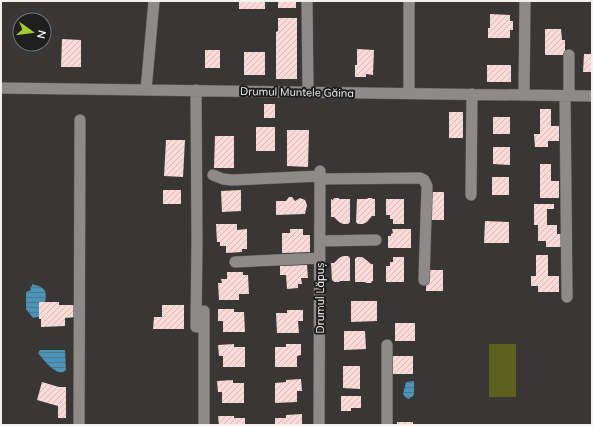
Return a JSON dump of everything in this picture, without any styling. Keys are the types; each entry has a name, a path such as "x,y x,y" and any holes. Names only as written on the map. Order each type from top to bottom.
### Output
{"street":[{"path":"146,90 154,1"},
{"path":"307,1 308,92"},
{"path":"409,1 409,93"},
{"path":"524,95 525,1"},
{"path":"567,297 567,95 569,55"},
{"name":"Drumul Muntele Găina","path":"1,88 592,96"},
{"path":"196,90 196,327"},
{"path":"471,195 472,94"},
{"path":"79,425 80,120"},
{"path":"213,175 223,179 232,180 320,175 420,178 424,180 426,186 424,280"},
{"name":"Drumul Lăpuș","path":"319,425 320,175"},
{"path":"320,240 376,240"},
{"path":"235,262 320,258"},
{"path":"204,311 204,425"},
{"path":"387,345 387,425"}],"shaded area":[{"path":"489,344 516,344 516,397 489,397"}],"water":[{"path":"32,284 44,289 46,294 45,302 39,302 39,317 33,318 26,309 26,292 31,290 30,287"},
{"path":"40,350 65,350 66,370 59,372 51,367 38,353"},
{"path":"414,381 414,394 409,399 406,398 403,394 406,382"}],"building":[{"path":"239,1 265,1 265,9 239,9"},
{"path":"278,1 296,1 296,8 278,8"},
{"path":"490,14 510,15 510,21 513,21 513,30 510,30 510,38 488,38"},
{"path":"278,18 297,18 297,79 276,79 276,32 278,31"},
{"path":"545,29 561,29 562,40 565,40 565,55 545,55"},
{"path":"62,39 81,40 81,67 61,67"},
{"path":"357,49 374,50 373,75 366,74 366,77 355,77"},
{"path":"205,50 220,50 220,68 205,68"},
{"path":"244,52 265,52 265,75 244,75"},
{"path":"584,54 592,54 592,72 583,72"},
{"path":"487,65 511,65 511,82 487,82"},
{"path":"264,104 275,104 275,118 264,118"},
{"path":"540,109 551,109 551,126 559,126 559,141 548,141 548,147 535,147 534,134 540,134"},
{"path":"449,112 463,112 463,138 449,138"},
{"path":"493,117 510,117 510,134 493,134"},
{"path":"256,127 275,127 275,151 256,151"},
{"path":"287,130 309,130 308,167 287,166"},
{"path":"215,136 234,136 234,168 214,168"},
{"path":"166,140 185,140 183,177 164,176"},
{"path":"493,147 510,147 510,165 493,164"},
{"path":"540,164 551,164 551,181 559,181 559,198 540,198"},
{"path":"492,177 509,177 509,195 492,195"},
{"path":"163,190 181,190 181,204 163,204"},
{"path":"241,190 241,211 222,212 221,191"},
{"path":"428,192 444,192 444,220 428,220"},
{"path":"289,197 292,197 295,201 300,198 305,200 307,205 305,214 276,215 276,201 286,201"},
{"path":"334,198 350,199 350,222 348,224 343,224 334,217 331,217 331,199 333,200"},
{"path":"357,199 375,199 375,216 372,216 363,224 358,224 356,222"},
{"path":"386,199 404,199 404,224 393,224 393,219 390,219 390,215 386,215"},
{"path":"534,204 554,204 554,209 547,209 547,225 557,225 557,234 562,234 562,247 546,247 546,241 538,241 538,225 534,225"},
{"path":"485,221 509,222 509,243 484,243"},
{"path":"216,224 237,224 237,230 247,229 247,249 242,249 242,252 226,253 226,246 220,246 220,242 217,242"},
{"path":"290,229 303,229 303,235 310,235 310,252 282,253 282,233 290,233"},
{"path":"392,229 411,229 411,248 388,248 388,236 391,236 393,233"},
{"path":"536,255 548,255 548,276 559,276 559,292 538,292 538,286 531,286 531,276 536,276"},
{"path":"343,256 348,256 350,258 350,281 334,282 333,280 332,281 331,263 334,263"},
{"path":"357,257 362,257 373,264 373,281 371,283 355,282 355,259"},
{"path":"393,257 404,257 404,282 386,282 386,266 390,266 390,262 393,262"},
{"path":"307,265 308,278 301,278 302,284 298,284 298,288 287,289 286,275 280,275 280,266"},
{"path":"426,270 443,270 443,291 426,291"},
{"path":"227,272 243,272 243,275 248,275 249,294 239,294 239,300 219,300 218,283 222,283 221,279 227,279"},
{"path":"351,301 377,301 377,321 351,322"},
{"path":"39,302 59,302 59,305 75,305 76,317 65,318 65,326 41,327 41,319 39,319"},
{"path":"162,305 184,305 184,329 153,329 154,317 162,317"},
{"path":"218,309 234,309 234,312 244,312 245,332 223,332 223,321 218,321"},
{"path":"287,310 303,310 303,321 298,321 299,333 277,333 276,313 287,313"},
{"path":"395,323 415,323 415,341 395,341"},
{"path":"344,331 365,331 366,349 344,350"},
{"path":"234,344 234,347 245,347 245,367 223,367 223,356 219,356 218,345"},
{"path":"286,344 301,344 301,355 297,356 297,367 275,367 275,347 286,347"},
{"path":"392,356 413,356 413,374 392,374"},
{"path":"343,366 360,366 360,389 343,388"},
{"path":"301,379 302,391 297,391 297,402 275,403 275,383 286,382 286,380"},
{"path":"233,380 233,383 244,383 244,403 222,403 222,392 218,392 217,381"},
{"path":"42,382 59,387 66,387 66,418 58,418 58,406 37,400"},
{"path":"341,396 361,396 361,408 351,408 351,411 341,411"},
{"path":"302,414 302,425 275,425 275,418 286,418 286,415"},
{"path":"218,416 245,418 245,425 219,425"},
{"path":"397,422 413,422 413,425 397,425"}]}
